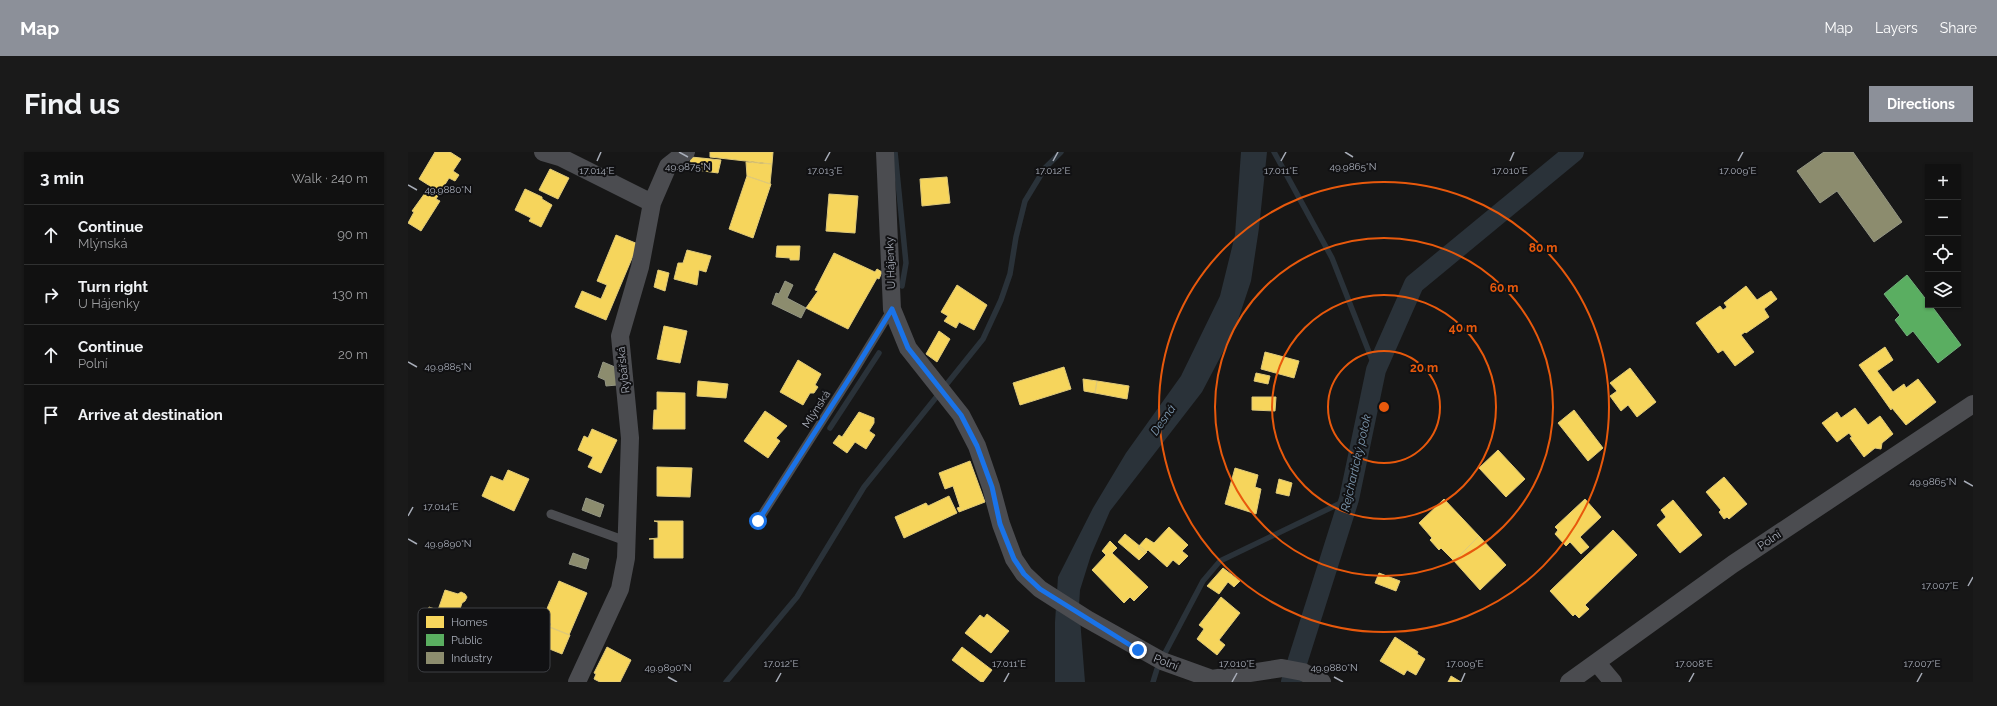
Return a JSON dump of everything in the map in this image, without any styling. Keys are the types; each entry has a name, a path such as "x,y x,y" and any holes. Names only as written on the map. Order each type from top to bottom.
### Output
{"street":[{"path":"543,152 560,157 652,203 668,166 686,152"},
{"name":"U Hájenky","path":"885,152 892,309 908,348 961,415 977,446 992,487 1000,524 1014,559 1024,574 1040,589 1087,619"},
{"name":"Rybářská","path":"577,682 620,589 626,558 630,438 620,336 640,268 652,203"},
{"name":"Polní","path":"1569,682 1733,564 1973,404"},
{"name":"Polní","path":"1087,619 1162,662 1212,679 1282,668 1311,678"},
{"path":"1597,663 1613,682"}],"lane":[{"name":"Mlýnská","path":"758,521 892,309"},
{"path":"551,514 626,541"}],"water":[{"name":"Desná","path":"1241,152 1267,152 1259,228 1251,281 1235,329 1202,392 1110,511 1091,555 1080,590 1079,606 1085,682 1055,682 1055,622 1058,577 1093,508 1126,453 1181,376 1220,296 1235,235"}],"building: Homes":[{"path":"435,152 450,152 461,159 453,171 459,175 455,181 449,178 436,199 440,201 421,231 408,223 414,212 412,211 430,186 419,179"},
{"path":"710,152 773,152 772,164 710,157"},
{"path":"691,157 721,160 718,173 689,169"},
{"path":"746,162 772,164 770,184 747,176"},
{"path":"550,169 569,178 558,199 539,190"},
{"path":"747,176 771,184 753,238 729,229"},
{"path":"947,177 950,203 922,206 920,179"},
{"path":"525,189 542,197 542,199 552,205 541,227 529,221 531,218 515,210"},
{"path":"829,194 858,196 855,233 826,231"},
{"path":"616,235 638,244 606,320 575,307 582,291 601,299 607,285 597,281"},
{"path":"777,246 800,246 799,260 776,257"},
{"path":"687,250 711,256 706,272 699,270 697,285 674,279 678,263 683,263"},
{"path":"834,253 875,272 877,269 882,272 879,279 877,278 848,329 806,308 818,291 815,290"},
{"path":"658,270 669,273 665,291 654,287"},
{"path":"957,285 987,305 974,330 959,322 956,328 944,321 948,316 941,312"},
{"path":"1746,286 1757,300 1771,291 1777,299 1764,309 1769,317 1741,335 1754,352 1735,366 1723,350 1718,353 1696,323 1720,306 1723,310 1727,307 1724,303"},
{"path":"664,326 687,331 680,363 657,359"},
{"path":"939,331 950,339 937,362 926,354"},
{"path":"1885,347 1893,360 1877,371 1893,392 1904,384 1906,388 1918,379 1936,402 1906,425 1892,408 1891,410 1859,365"},
{"path":"1265,352 1299,361 1294,378 1261,369"},
{"path":"798,360 821,374 815,385 818,387 814,393 810,393 803,405 780,392"},
{"path":"1064,367 1071,389 1020,405 1013,383"},
{"path":"1630,368 1656,402 1637,417 1628,405 1621,411 1610,396 1617,391 1610,383"},
{"path":"1256,373 1270,376 1268,384 1254,381"},
{"path":"1083,379 1097,381 1095,393 1084,391"},
{"path":"698,381 728,384 726,398 697,396"},
{"path":"1097,381 1129,386 1127,399 1095,393"},
{"path":"657,392 685,393 685,429 653,429 654,410 657,410"},
{"path":"1252,397 1276,397 1275,411 1252,410"},
{"path":"1855,408 1868,425 1880,416 1893,434 1882,443 1881,449 1875,448 1864,457 1850,438 1852,437 1849,433 1837,442 1822,423 1837,412 1841,418"},
{"path":"1574,410 1603,448 1588,461 1558,423"},
{"path":"765,411 787,426 776,438 780,441 768,458 744,441"},
{"path":"859,412 874,418 874,423 869,431 875,435 866,449 855,442 847,453 833,443 839,435 842,437"},
{"path":"592,429 617,440 601,473 588,467 593,457 578,450 584,436 588,438"},
{"path":"1498,450 1525,479 1506,497 1479,468"},
{"path":"970,461 985,502 959,512 957,508 960,507 953,486 945,489 939,473"},
{"path":"657,467 692,468 690,497 657,496"},
{"path":"1235,468 1258,475 1255,487 1261,489 1256,514 1225,504"},
{"path":"508,470 529,479 514,511 482,496 491,476 503,481"},
{"path":"1724,477 1747,504 1729,519 1727,517 1724,519 1719,512 1721,510 1706,492"},
{"path":"1279,479 1292,483 1289,496 1276,493"},
{"path":"949,496 957,513 904,538 895,517 926,503 928,506"},
{"path":"1444,499 1479,536 1454,561 1441,548 1439,550 1430,540 1432,538 1419,523"},
{"path":"1585,499 1601,517 1580,537 1589,547 1581,554 1570,542 1566,546 1555,534 1558,530 1555,527"},
{"path":"1673,500 1702,535 1680,553 1657,525 1666,517 1661,510"},
{"path":"654,521 683,521 683,558 654,558 654,539 649,539 658,538 658,522"},
{"path":"1169,527 1188,545 1182,551 1188,556 1179,565 1173,560 1167,567 1148,550 1145,553 1138,547 1146,538 1154,543"},
{"path":"1613,530 1637,555 1585,605 1589,609 1579,618 1575,614 1573,616 1550,591"},
{"path":"1125,534 1147,552 1139,560 1118,542"},
{"path":"1479,536 1506,565 1480,590 1454,561"},
{"path":"1110,541 1117,548 1112,553 1148,587 1134,601 1130,597 1124,603 1092,570 1106,555 1102,551"},
{"path":"1223,568 1240,581 1234,587 1228,582 1219,594 1207,586"},
{"path":"1379,573 1400,581 1396,591 1375,583"},
{"path":"559,581 587,593 569,635 550,627 550,608 547,608"},
{"path":"445,590 458,594 461,592 467,597 460,608 439,608"},
{"path":"1221,597 1240,613 1219,640 1225,645 1217,655 1197,639 1204,629 1199,625"},
{"path":"987,614 1009,631 991,653 965,633 980,615 984,618"},
{"path":"550,627 570,635 562,654 550,649"},
{"path":"1395,637 1418,652 1417,654 1425,659 1416,675 1407,670 1404,675 1380,661"},
{"path":"607,647 631,660 620,682 600,682 594,679 596,674 594,673"},
{"path":"962,647 992,670 983,682 952,660"},
{"path":"1451,676 1461,682 1448,682"}],"building: Public":[{"path":"1907,275 1925,298 1925,308 1933,308 1961,345 1938,363 1913,331 1907,336 1895,320 1900,315 1884,294"}],"building: Industry":[{"path":"1824,152 1853,152 1902,222 1874,242 1837,191 1820,203 1797,171"},
{"path":"785,281 793,285 787,298 806,308 801,318 772,304 776,293 779,294"},
{"path":"603,362 615,367 617,385 606,386 605,380 598,377"},
{"path":"586,498 604,505 600,517 582,510"},
{"path":"573,553 589,559 586,569 569,564"}],"waterway":[{"path":"895,152 906,263 902,286"},
{"path":"726,682 797,597 864,487 983,339 1001,300 1010,274 1016,237 1025,201 1045,168 1061,152"},
{"path":"1274,152 1332,258 1376,370"},
{"name":"Rejchartický potok","path":"1291,682 1349,499 1376,370 1414,284 1574,152"},
{"path":"830,428 879,353"},
{"path":"1165,653 1203,581 1220,561 1349,499"},
{"path":"1153,682 1157,669"}],"route":[{"path":"758,521 892,309 908,348 961,415 977,446 992,487 1000,524 1014,559 1024,574 1040,589 1138,650"}]}
